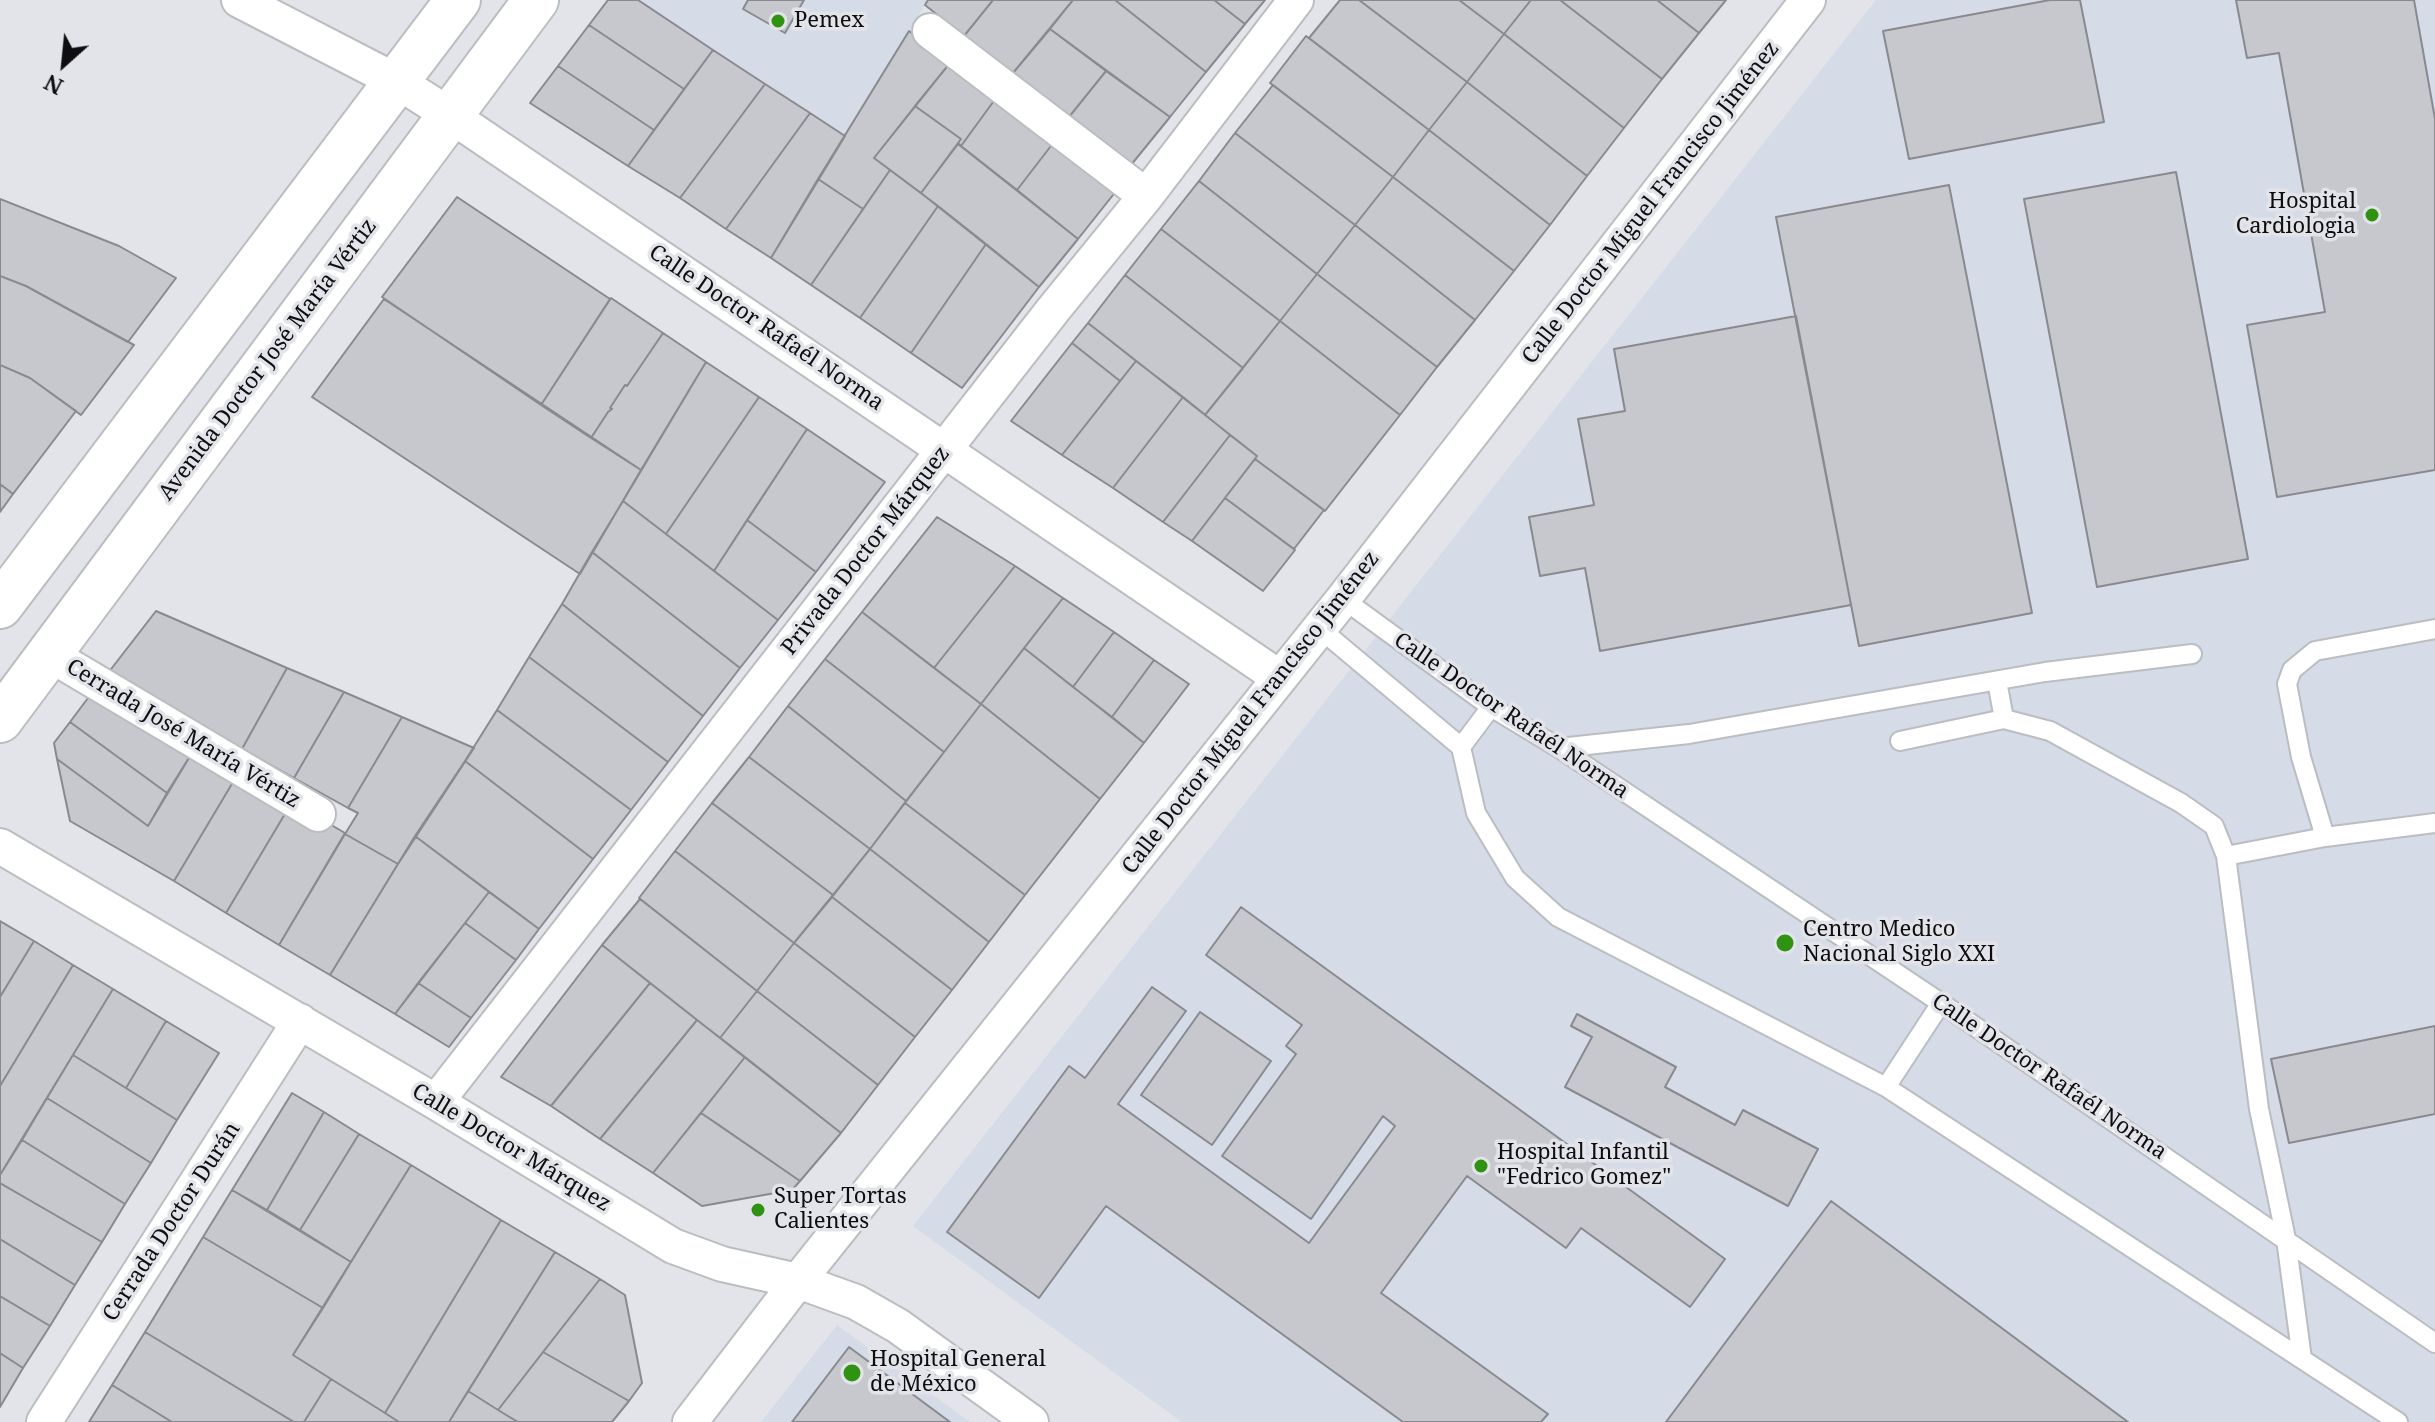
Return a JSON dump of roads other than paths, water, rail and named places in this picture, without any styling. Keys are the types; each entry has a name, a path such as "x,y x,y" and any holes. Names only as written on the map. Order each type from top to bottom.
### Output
{"main road":[{"path":"0,606 458,0"},
{"name":"Avenida Doctor José María Vértiz","path":"0,720 536,0"}],"street":[{"name":"Calle Doctor Rafaél Norma","path":"239,0 398,82 450,115 1280,678"},
{"name":"Privada Doctor Márquez","path":"436,1102 1296,0"},
{"name":"Calle Doctor Miguel Francisco Jiménez","path":"690,1422 798,1281 1343,599 1808,0"},
{"path":"930,31 1146,196"},
{"name":"Cerrada José María Vértiz","path":"49,654 318,814"},
{"name":"Calle Doctor Márquez","path":"0,846 300,1021 673,1246 722,1264 798,1281 856,1302 898,1326 1031,1422"},
{"name":"Cerrada Doctor Durán","path":"44,1422 300,1021"}],"lane":[{"name":"Calle Doctor Rafaél Norma","path":"1343,599 1491,707 1559,748 1941,1003 2435,1343"},
{"path":"1319,628 1461,747 1476,813 1515,878 1558,917 1886,1087 2398,1422"},
{"path":"2325,837 2301,757 2287,684 2292,670 2315,651 2435,629"},
{"path":"1559,748 1689,734 2045,672 2192,654"},
{"path":"1997,681 2004,719"},
{"path":"1461,747 1491,707"},
{"path":"1900,741 2004,719 2050,731 2181,803 2214,826 2226,856 2259,1109 2286,1239 2302,1359"},
{"path":"2226,856 2325,837 2435,823"},
{"path":"1886,1087 1941,1003"}],"place":[{"name":"Pemex","path":"778,21"},
{"name":"Hospital Cardiologia","path":"2372,215"},
{"name":"Centro Medico Nacional Siglo XXI","path":"1785,943"},
{"name":"Hospital Infantil \"Fedrico Gomez\"","path":"1481,1166"},
{"name":"Super Tortas Calientes","path":"758,1210"},
{"name":"Hospital General de México","path":"852,1373"}]}
